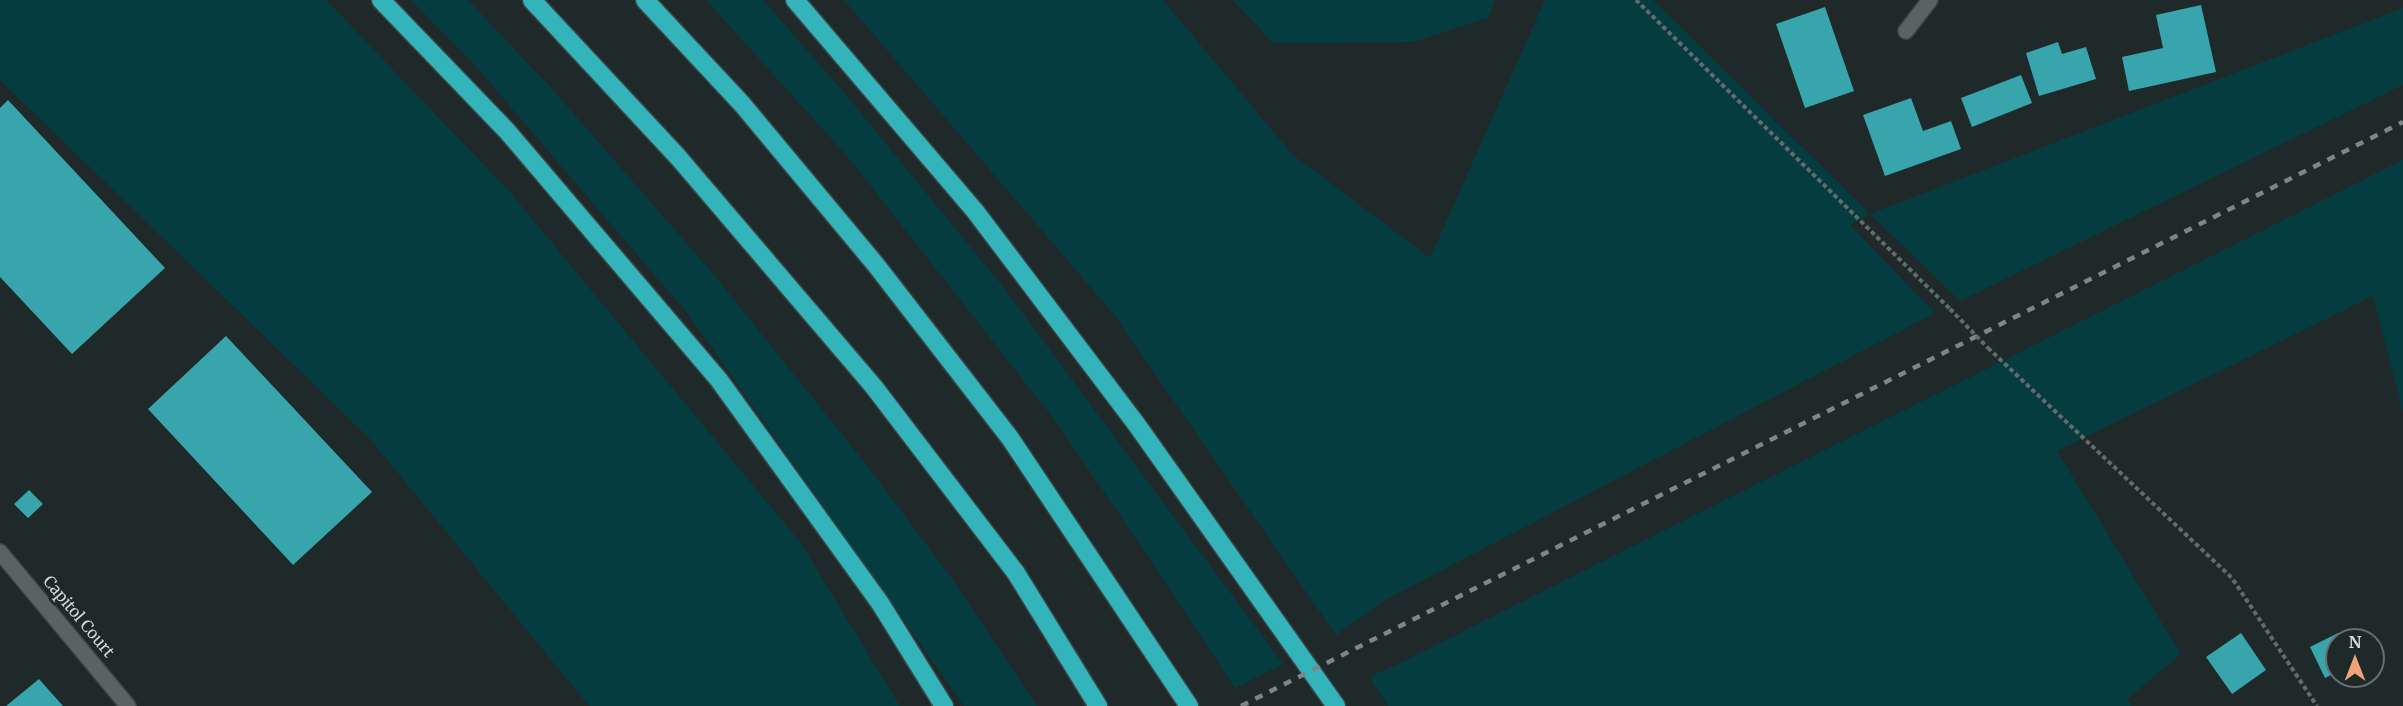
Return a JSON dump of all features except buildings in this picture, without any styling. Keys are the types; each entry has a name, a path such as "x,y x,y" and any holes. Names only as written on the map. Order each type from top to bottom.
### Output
{"highway":[{"path":"381,0 507,130 718,380 880,603 944,706"},
{"path":"532,0 678,157 874,387 1016,573 1098,706"},
{"path":"645,0 764,131 876,265 1010,438 1189,706"},
{"path":"795,0 975,211 1137,425 1336,706"}],"street":[{"path":"1906,31 1930,0"},
{"name":"Capitol Court","path":"0,552 128,706"}],"path":[{"path":"1636,0 1988,348 2232,578 2317,706"}],"shaded area":[{"path":"0,0 326,0 509,191 800,542 900,706 589,706 370,439 0,80"},
{"path":"411,0 468,0 554,91 715,276 869,468 955,583 1037,706 964,706 688,314 472,62"},
{"path":"706,0 763,0 847,96 1004,288 1283,664 1235,688 1053,418 848,157"},
{"path":"844,0 1163,0 1292,154 1430,258 1545,0 1653,0 1870,214 1850,225 1935,313 1387,599 1336,635 1112,312"},
{"path":"1233,0 1495,0 1488,18 1413,42 1273,43"},
{"path":"2403,8 2403,85 1960,301 1870,214"},
{"path":"2403,160 2403,412 2373,296 2057,451 2181,654 2127,699 2132,706 1388,706 1369,677 1396,665"}],"railway":[{"path":"1241,706 2403,122"}]}
